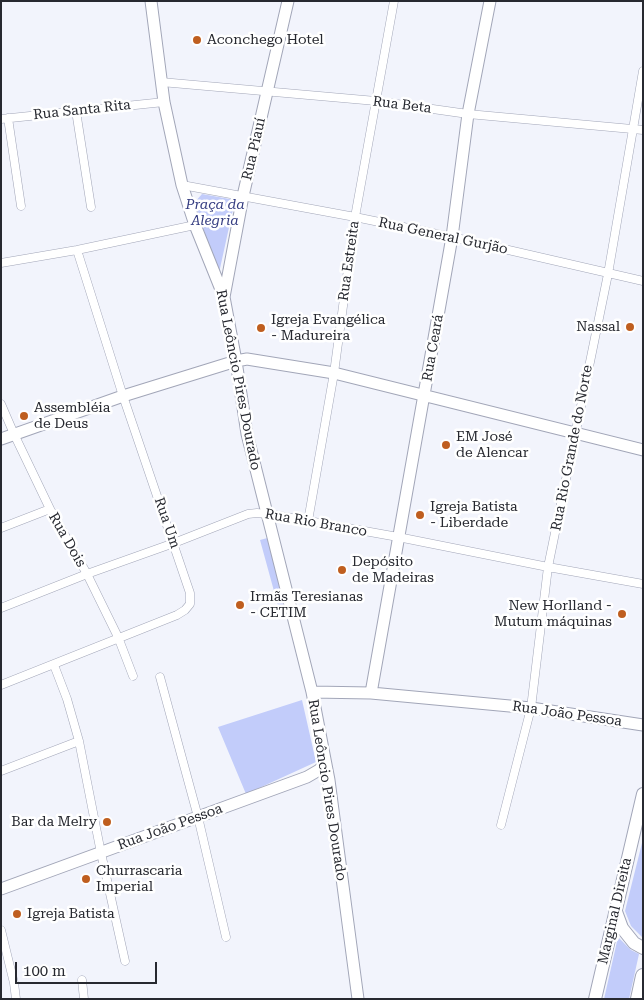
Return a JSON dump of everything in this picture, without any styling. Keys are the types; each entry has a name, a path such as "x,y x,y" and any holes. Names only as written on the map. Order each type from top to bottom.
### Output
{"highway":[{"path":"638,999 643,976"}],"main road":[{"name":"Marginal Direita","path":"595,999 643,794"},
{"path":"615,909 622,928 634,943 643,948"}],"street":[{"name":"Rua Leôncio Pires Dourado","path":"151,1 164,102 182,186 195,225 224,297 236,361 246,434 312,692 324,753 358,999"},
{"name":"Rua Estreita","path":"308,521 334,373 355,217 394,1"},
{"name":"Rua Piauí","path":"224,297 242,196 288,3"},
{"name":"Rua Ceará","path":"371,693 452,237 468,114 489,6"},
{"name":"Rua Rio Grande do Norte","path":"501,825 531,708 548,567 608,274 643,71"},
{"name":"Rua Beta","path":"161,82 267,93 376,101 468,114 643,130"},
{"name":"Rua Santa Rita","path":"4,118 164,102"},
{"path":"76,111 91,207"},
{"path":"4,118 21,206"},
{"name":"Rua General Gurjão","path":"182,186 355,217 452,237 643,281"},
{"path":"1,263 77,250 195,225"},
{"name":"Rua Um","path":"2,682 54,665 176,615 190,604 190,593 123,396 77,250"},
{"path":"1,439 123,396 236,361 247,360 334,373 643,450"},
{"name":"Rua Dois","path":"1,404 50,509 87,574 118,638 133,676"},
{"path":"1,528 50,509"},
{"name":"Rua Rio Branco","path":"1,608 248,514 267,513 643,584"},
{"path":"54,665 68,699 79,741 101,853 126,961"},
{"path":"160,677 198,817 226,937"},
{"name":"Rua João Pessoa","path":"312,692 371,693 531,708 643,725"},
{"path":"1,771 79,741"},
{"name":"Rua João Pessoa","path":"1,889 314,774 322,767 324,753"},
{"path":"1,930 16,999"},
{"path":"82,980 84,999"}],"green space":[{"name":"Praça da Alegria","path":"202,194 235,200 219,273 194,203"},
{"path":"271,537 289,610 280,613 260,540"},
{"path":"302,700 316,762 246,794 218,727"},
{"path":"643,839 643,938 631,926 625,911"},
{"path":"618,937 631,950 639,954 629,999 604,999"}],"place":[{"name":"Aconchego Hotel","path":"197,40"},
{"name":"Nassal","path":"630,327"},
{"name":"Igreja Evangélica - Madureira","path":"261,328"},
{"name":"Assembléia de Deus","path":"24,416"},
{"name":"EM José de Alencar","path":"446,445"},
{"name":"Igreja Batista - Liberdade","path":"420,515"},
{"name":"Depósito de Madeiras","path":"342,570"},
{"name":"Irmãs Teresianas - CETIM","path":"240,605"},
{"name":"New Horlland - Mutum máquinas","path":"622,614"},
{"name":"Bar da Melry","path":"107,822"},
{"name":"Churrascaria Imperial","path":"86,879"},
{"name":"Igreja Batista","path":"17,914"}]}
